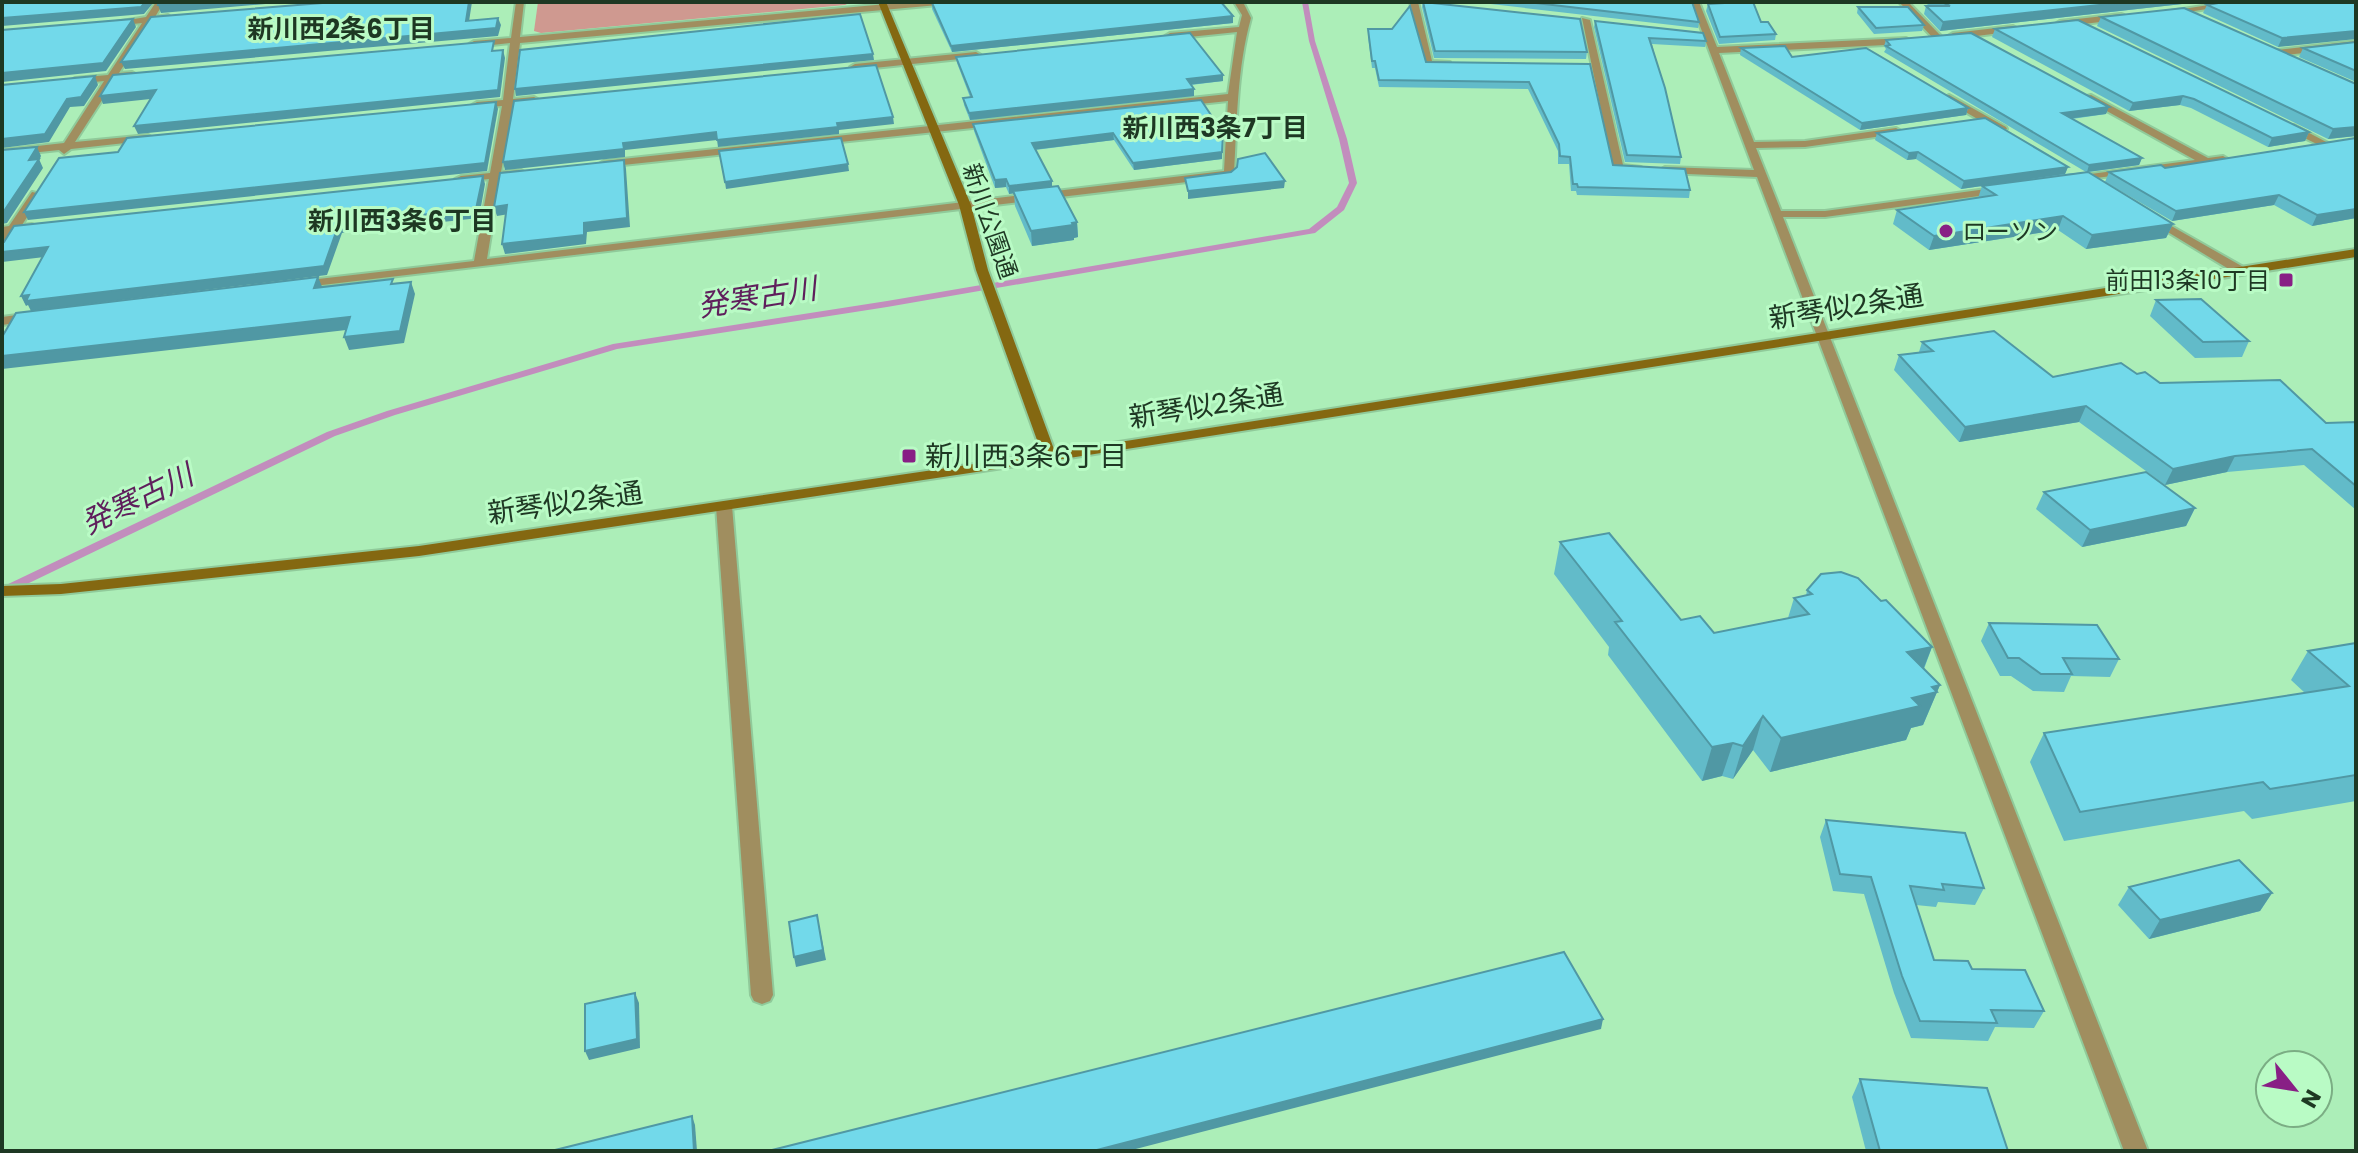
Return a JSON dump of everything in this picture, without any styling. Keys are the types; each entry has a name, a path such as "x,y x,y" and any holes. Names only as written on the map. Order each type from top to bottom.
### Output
{"street":[{"path":"59,158 160,2"},
{"path":"480,263 508,102 520,2"},
{"path":"468,45 882,4 938,2"},
{"path":"295,285 1229,174 1233,97 1242,29 1247,20 1246,12 1238,2"},
{"path":"1414,2 1428,64 1459,64"},
{"path":"1903,2 1933,39 2018,29"},
{"path":"2164,2 2210,22"},
{"path":"2152,14 2249,2"},
{"name":"新川公園通","path":"882,4 965,205 982,270 1050,457"},
{"path":"1713,5 1696,4 2136,1151"},
{"path":"2047,26 2137,15"},
{"path":"105,24 178,17"},
{"path":"1572,19 1601,22"},
{"path":"1585,20 1618,168 1761,174"},
{"path":"2076,22 2090,29"},
{"path":"1165,37 1242,29"},
{"path":"1693,33 1708,35"},
{"path":"1973,34 1987,42"},
{"path":"1714,50 1914,40"},
{"path":"1858,44 1871,52"},
{"path":"2277,53 2356,44"},
{"path":"2264,47 2304,65"},
{"path":"842,68 982,55"},
{"path":"1580,65 1596,65"},
{"path":"63,82 140,75"},
{"path":"1935,89 2011,134"},
{"path":"2083,94 2206,161"},
{"path":"589,165 1233,97"},
{"path":"460,107 539,99"},
{"path":"1971,121 1986,119"},
{"path":"2285,124 2327,145"},
{"path":"1750,145 1805,144 1910,129"},
{"path":"2,153 161,137"},
{"path":"2297,149 2341,143"},
{"path":"2086,178 2236,157"},
{"path":"449,181 526,172"},
{"path":"2072,175 2086,178 2099,186"},
{"path":"2,246 8,229 44,181"},
{"path":"1777,214 1825,214 2009,188"},
{"path":"2138,209 2241,271"},
{"path":"8,229 45,225"},
{"name":"新琴似2条通","path":"2,591 61,589 419,551 1050,457 2356,253"},
{"path":"2,321 48,315"},
{"path":"724,506 762,995"}],"shaded area":[{"path":"538,2 851,2 541,33 534,31"}],"building":[{"path":"2,2 145,2 141,7 2,18"},
{"path":"159,2 194,2 158,5"},
{"path":"335,2 469,2 466,21 498,18 496,28 121,62 151,17"},
{"path":"1221,2 1233,16 951,46 932,3"},
{"path":"1423,2 1580,19 1587,52 1435,51"},
{"path":"1527,2 1692,2 1699,22"},
{"path":"1753,2 1761,22 1768,22 1776,34 1720,37 1708,4"},
{"path":"1942,2 2127,2 1943,22 1926,6 1950,6"},
{"path":"2224,2 2356,2 2356,31 2282,38 2207,5"},
{"path":"1410,6 1426,62 1590,64 1613,165 1685,169 1690,190 1578,187 1573,184 1570,157 1560,156 1559,144 1529,82 1379,80 1375,61 1372,61 1368,29 1392,29"},
{"path":"1858,7 1908,7 1924,25 1876,28"},
{"path":"2184,8 2356,84 2356,127 2333,129 2101,17"},
{"path":"860,14 873,54 515,89 520,50"},
{"path":"133,19 103,63 2,73 2,30"},
{"path":"2078,20 2309,132 2272,138 2183,96 2133,103 1995,29"},
{"path":"1595,21 1703,33 1706,41 1649,38 1665,88 1681,157 1627,155"},
{"path":"1190,33 1223,75 1187,79 1194,89 969,113 963,98 972,97 956,57"},
{"path":"1971,33 2109,107 2062,113 2142,158 2089,165 1886,46 1890,45 1886,40"},
{"path":"494,41 492,51 503,50 498,90 134,126 156,90 100,96 113,75"},
{"path":"2356,42 2356,71 2303,48"},
{"path":"1785,46 1792,57 1866,48 1968,108 1862,123 1741,48"},
{"path":"876,65 893,117 837,123 838,127 717,140 716,132 623,143 624,149 503,162 514,101"},
{"path":"95,76 81,97 67,99 45,134 2,139 2,85"},
{"path":"1201,100 1223,133 1222,152 1133,163 1113,133 1032,143 1052,181 1009,186 1006,179 995,180 973,124"},
{"path":"496,102 485,163 24,212 59,158 118,152 127,138"},
{"path":"1985,118 2068,167 1964,181 1918,152 1909,153 1877,133"},
{"path":"841,138 848,164 725,182 719,151"},
{"path":"2356,138 2356,209 2317,215 2279,195 2176,211 2109,172 2161,165 2165,168"},
{"path":"37,147 29,160 39,159 2,214 2,150"},
{"path":"1265,153 1285,181 1188,191 1185,178 1231,172 1237,167 1238,159"},
{"path":"624,160 627,218 584,223 584,235 502,244 507,205 494,207 500,173"},
{"path":"2088,172 2173,224 2092,235 2063,216 1934,236 1897,210 1996,195 1982,186"},
{"path":"483,176 476,209 339,224 324,266 26,301 29,295 21,296 48,247 2,252 2,242 14,226"},
{"path":"1058,186 1077,222 1031,231 1013,191"},
{"path":"318,277 314,288 393,279 391,284 411,282 400,331 344,337 350,317 2,356 2,337 16,313"},
{"path":"2201,299 2249,341 2203,342 2156,300"},
{"path":"1994,331 2053,377 2121,363 2137,374 2145,372 2160,383 2280,380 2326,423 2356,422 2356,486 2312,449 2235,456 2173,469 2086,406 1965,427 1899,355 1933,351 1922,342"},
{"path":"2146,472 2195,508 2090,530 2044,492"},
{"path":"1609,533 1681,620 1700,616 1714,633 1809,614 1794,598 1812,594 1807,590 1821,574 1841,572 1858,578 1881,601 1886,600 1932,647 1907,652 1940,685 1932,687 1937,692 1912,698 1920,706 1781,738 1763,716 1743,746 1733,743 1712,747 1615,622 1622,621 1560,542"},
{"path":"1989,623 2097,625 2119,659 2063,658 2072,674 2041,674 2019,658 2008,658"},
{"path":"2356,643 2356,775 2270,789 2263,782 2080,812 2044,733 2349,686 2308,651"},
{"path":"1826,820 1965,833 1984,888 1942,884 1944,890 1910,886 1934,960 1968,961 1972,969 2025,970 2044,1011 1991,1010 1997,1023 1920,1021 1902,976 1871,877 1840,874"},
{"path":"2239,860 2272,893 2160,920 2129,887"},
{"path":"817,915 823,950 794,957 789,922"},
{"path":"1564,952 1603,1019 1093,1151 768,1151"},
{"path":"635,993 637,1039 585,1051 585,1004"},
{"path":"1860,1079 1987,1088 2008,1151 1880,1151"},
{"path":"692,1116 694,1151 551,1151"}],"waterway":[{"name":"発寒古川","path":"2,592 331,434 616,346 887,304 1312,231 1341,208 1353,183 1343,139 1312,41 1305,2"}],"place":[{"name":"ローソン","path":"1946,231"},
{"name":"前田13条10丁目","path":"2286,280"},
{"name":"新川西3条6丁目","path":"909,456"}],"district":[{"name":"新川西2条6丁目","path":"341,29"},
{"name":"新川西3条7丁目","path":"1215,128"},
{"name":"新川西3条6丁目","path":"402,221"}]}
